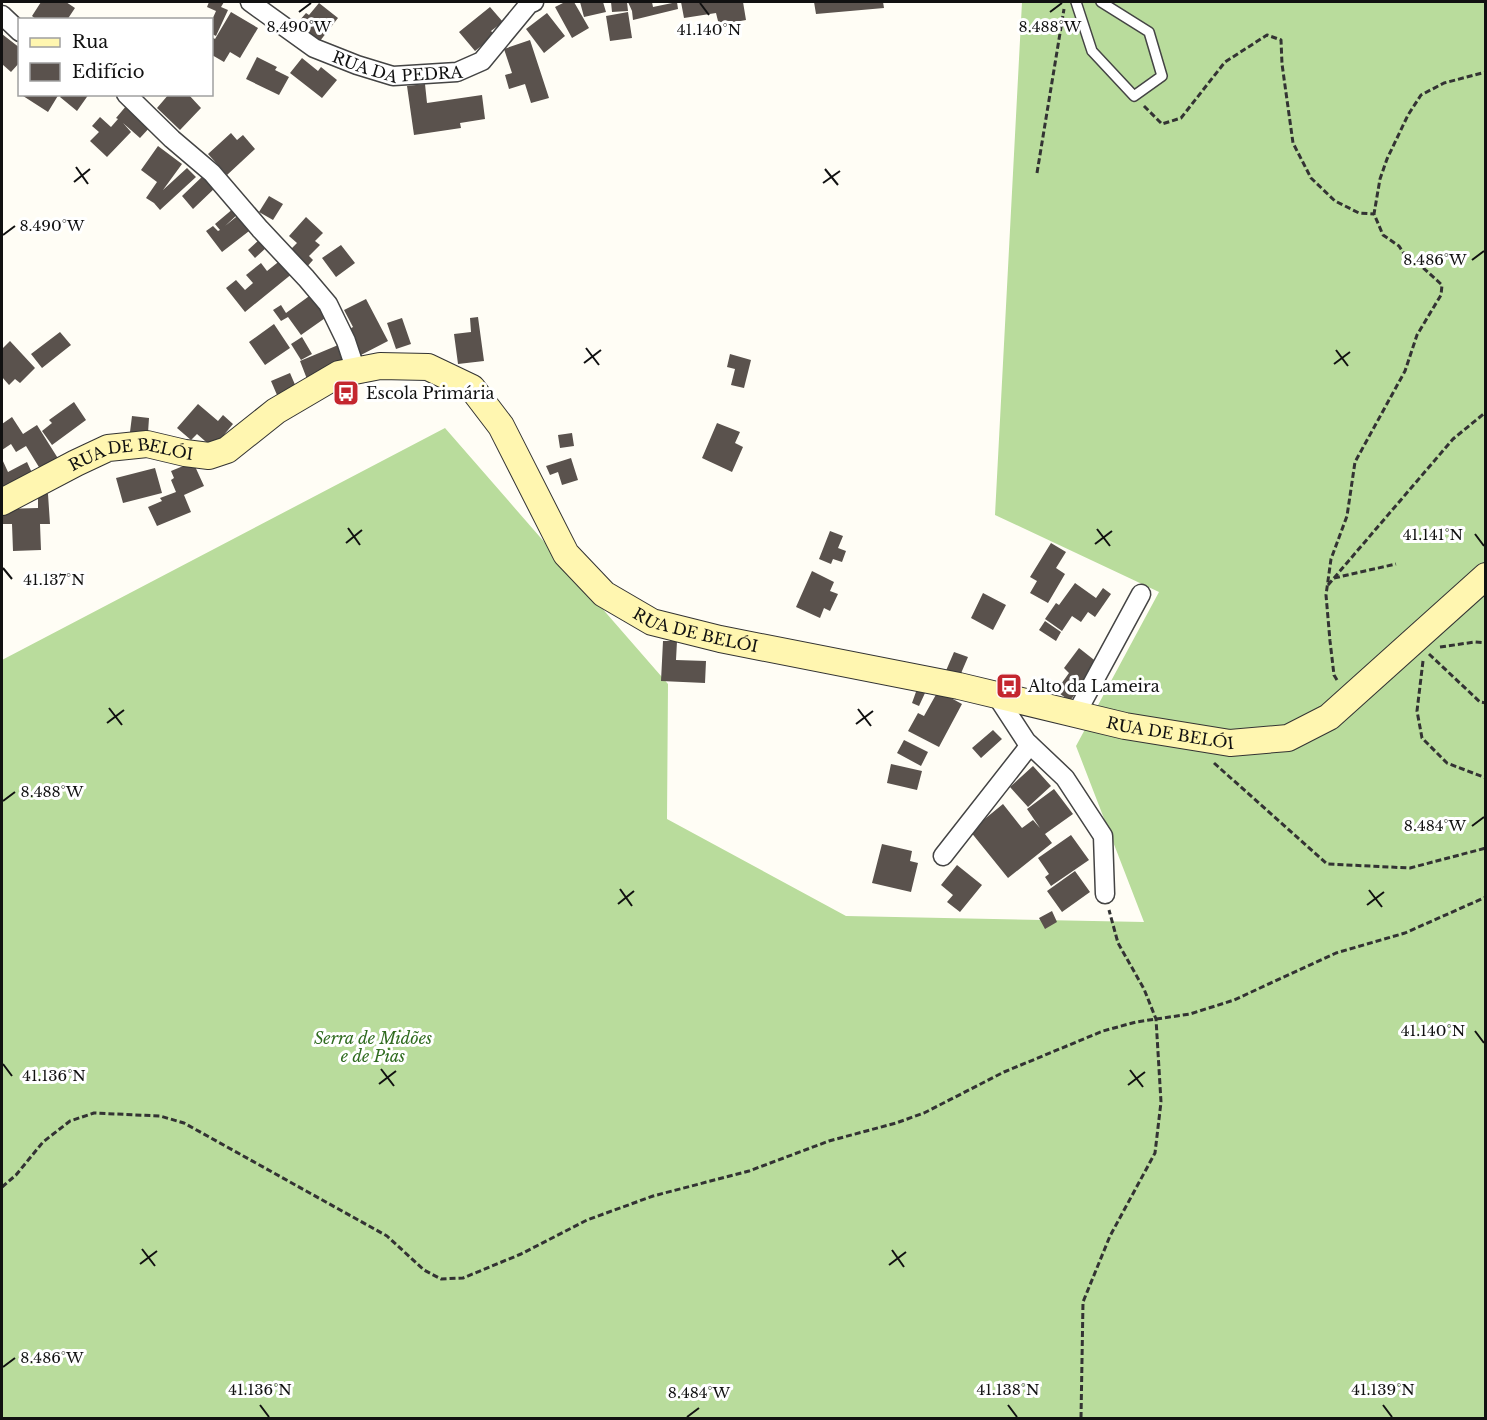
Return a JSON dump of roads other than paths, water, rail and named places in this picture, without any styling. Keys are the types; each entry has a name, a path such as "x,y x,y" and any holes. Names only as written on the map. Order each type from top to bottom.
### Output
{"street":[{"name":"RUA DA PEDRA","path":"250,2 314,48 393,76 458,72 482,61 534,2"},
{"path":"2,15 18,30"},
{"path":"128,96 172,140 212,173 328,304 346,341 356,371"},
{"name":"RUA DE BELÓI","path":"2,502 108,448 147,444 209,456 227,450 276,411 339,374 380,366 428,367 472,388 501,426 566,554 604,594 652,622 720,639 959,686 1125,726 1230,742 1288,738 1329,717 1419,645 1485,576"},
{"path":"1076,714 1141,594"},
{"path":"996,695 1026,741 1065,778 1102,836 1105,894"},
{"path":"943,856 1030,745"}],"lane":[{"path":"1076,2 1092,51 1134,96 1162,76 1149,32 1101,2"}],"place":[{"name":"Escola Primária","path":"346,393"},
{"name":"Alto da Lameira","path":"1009,686"}],"park label":[{"name":"Serra de Midões e de Pias","path":"373,1047"}]}
